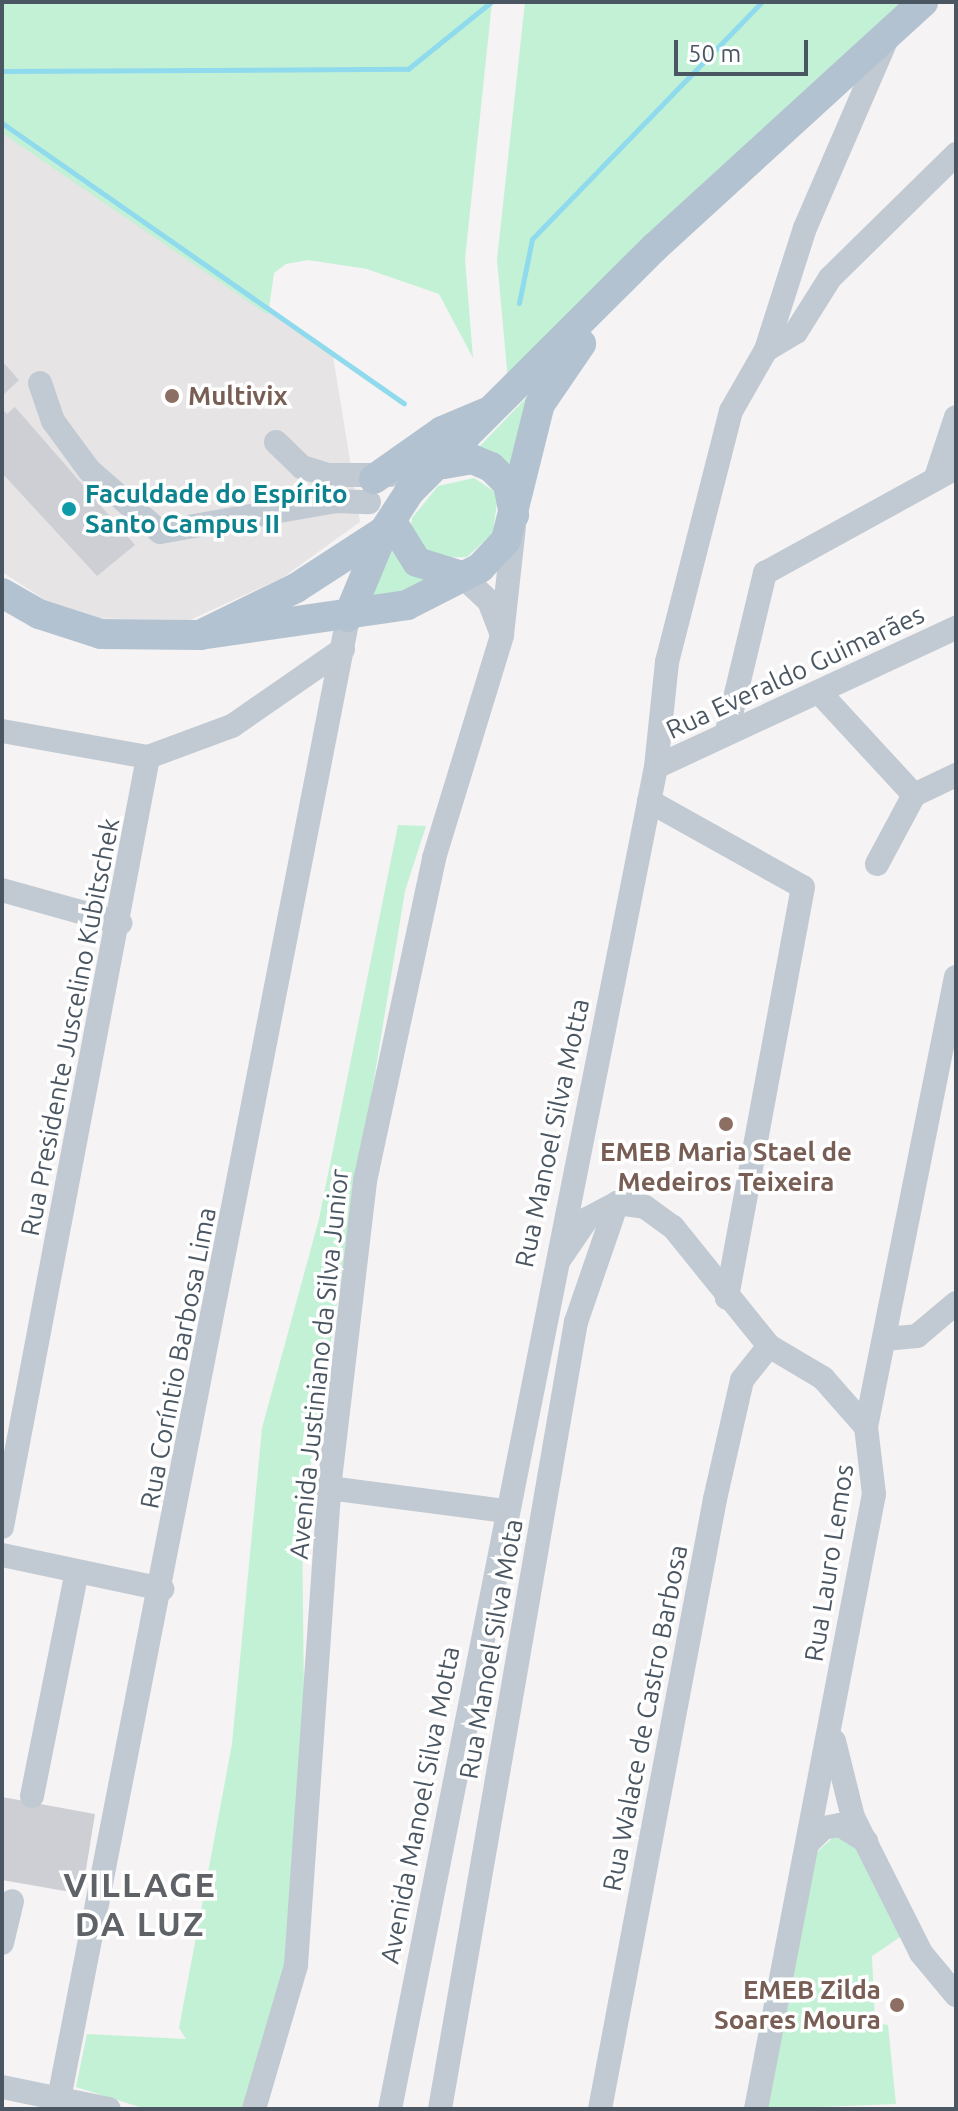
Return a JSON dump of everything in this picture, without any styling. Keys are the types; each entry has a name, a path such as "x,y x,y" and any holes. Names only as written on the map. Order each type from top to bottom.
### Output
{"main road":[{"path":"348,617 388,527 410,491 444,464 655,247 923,2"},
{"path":"2,593 39,614 101,634 200,635 348,617 407,605 462,576 493,556 514,520 540,404 655,247"},
{"path":"371,490 442,431 498,408"},
{"path":"444,464 472,459 491,467 508,484 514,520"},
{"path":"388,527 417,562 462,576"},
{"path":"200,635 296,588 388,527"}],"street":[{"path":"766,350 805,228 891,30"},
{"path":"766,350 796,332 830,278 956,154"},
{"name":"Rua Manoel Silva Motta","path":"505,1511 551,1272 656,767 667,662 731,411 766,350"},
{"path":"40,383 53,421 89,470 160,532 327,502 444,464"},
{"path":"727,731 765,573 946,473 956,417"},
{"path":"276,442 302,467 371,490 388,527"},
{"path":"327,502 328,475"},
{"name":"Avenida Justiniano da Silva Junior","path":"254,2109 296,1965 329,1488 365,1181 396,1019 434,858 502,635 514,520"},
{"path":"462,576 489,601 502,635"},
{"name":"Rua Coríntio Barbosa Lima","path":"58,2103 162,1589 348,617"},
{"name":"Rua Everaldo Guimarães","path":"656,767 727,731 956,628"},
{"path":"2,731 148,757 232,726 343,649"},
{"path":"819,692 914,795"},
{"name":"Rua Presidente Juscelino Kubitschek","path":"2,1527 120,923 148,757"},
{"path":"877,864 914,795 956,775"},
{"path":"649,801 803,887 727,1298"},
{"path":"2,890 120,923"},
{"name":"Rua Lauro Lemos","path":"756,2109 874,1494 866,1427 952,1018 955,978"},
{"path":"551,1272 587,1219 617,1203 645,1207 673,1227 727,1298 769,1346 823,1378 866,1427"},
{"name":"Rua Manoel Silva Mota","path":"440,2109 576,1322 617,1203"},
{"path":"884,1339 917,1336 956,1303"},
{"name":"Rua Walace de Castro Barbosa","path":"600,2109 715,1499 742,1380 769,1346"},
{"path":"329,1488 505,1511"},
{"name":"Avenida Manoel Silva Motta","path":"390,2109 505,1511"},
{"path":"2,1555 162,1589"},
{"path":"32,1796 77,1571"},
{"path":"831,1724 840,1784 921,1953 956,1995"},
{"path":"808,1843 823,1828 840,1825 868,1843"},
{"path":"2,1943 12,1901"},
{"path":"2,2087 58,2103 109,2109"}],"shaded area":[{"name":"Multivix","path":"2,108 333,356 360,522 282,578 190,620 73,618 2,572"}],"green space":[{"path":"2,2 492,2 465,259 473,358 439,294 367,269 308,260 286,264 274,273 268,315 2,133"},
{"path":"525,2 902,2 508,380 497,260"},
{"path":"530,394 510,468 479,447"},
{"path":"474,478 498,494 493,533 467,557 430,558 410,535 412,518 438,486"},
{"path":"388,544 431,585 364,605"},
{"path":"398,825 426,826 405,891 302,1517 305,1794 289,1963 252,2109 146,2109 76,2087 87,2034 186,2039 179,2028 232,1744 262,1428 319,1219"},
{"path":"840,1831 860,1847 906,1933 872,1956 875,2023 888,2025 896,2104 767,2109 816,1853"}],"building":[{"path":"2,361 19,380 2,396"},
{"name":"Faculdade do Espírito Santo Campus II","path":"15,407 135,545 97,576 2,473 2,409 7,414"},
{"path":"2,1797 95,1814 82,1894 2,1880"}],"waterway":[{"path":"2,71 408,69 491,2"},
{"path":"519,303 532,239 762,2"},
{"path":"2,123 404,403"}],"place":[{"name":"Multivix","path":"172,396"},
{"name":"Faculdade do Espírito Santo Campus II","path":"69,509"},
{"name":"EMEB Maria Stael de Medeiros Teixeira","path":"726,1124"},
{"name":"EMEB Zilda Soares Moura","path":"897,2005"}],"district":[{"name":"VILLAGE DA LUZ","path":"140,1904"}]}
